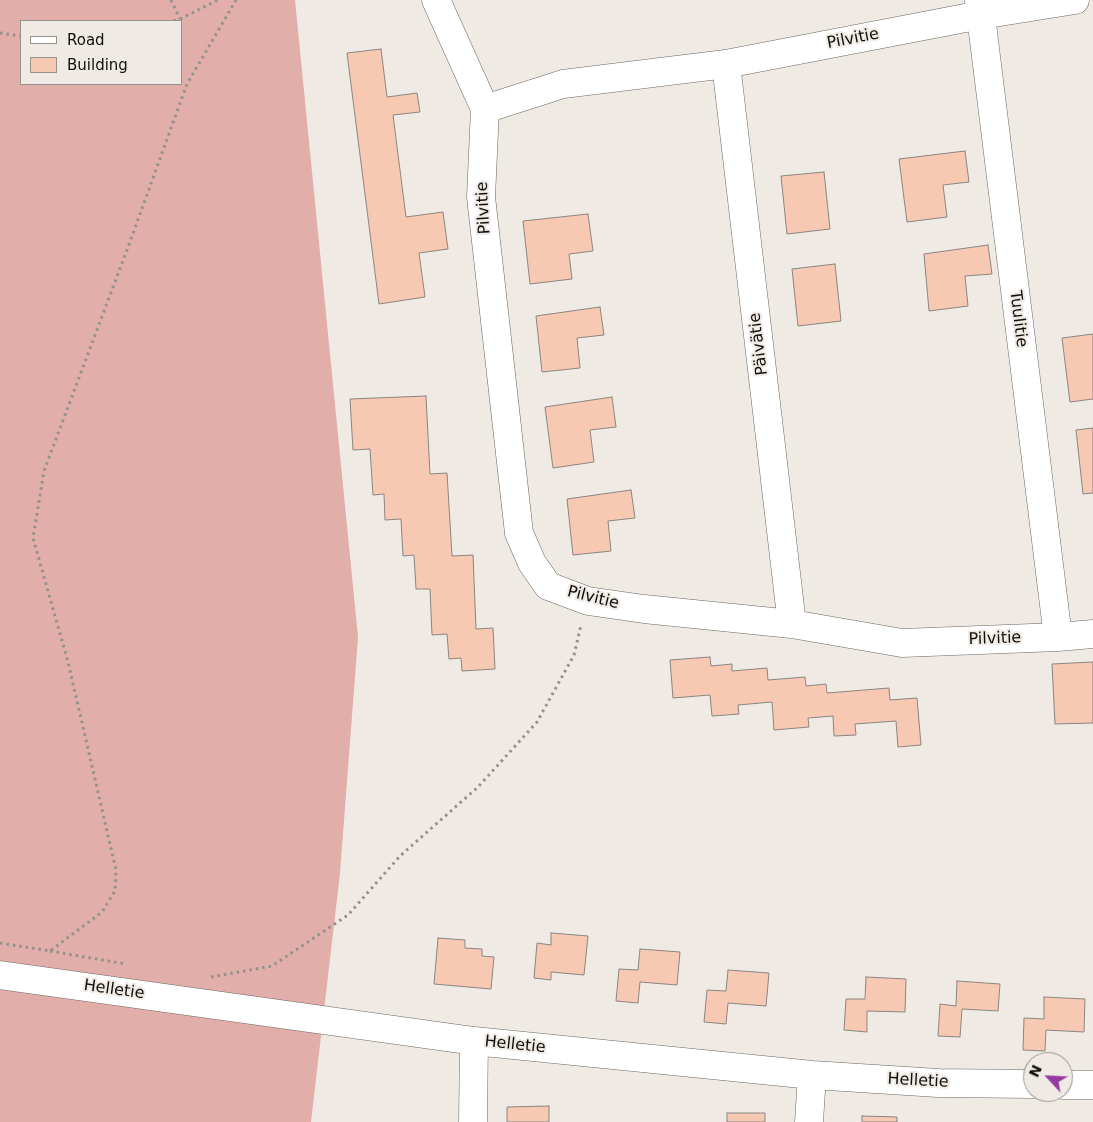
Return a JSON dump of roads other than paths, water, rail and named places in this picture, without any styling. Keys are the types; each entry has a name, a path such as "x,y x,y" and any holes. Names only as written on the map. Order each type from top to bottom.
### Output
{"street":[{"name":"Pilvitie","path":"436,0 485,110 481,198 519,533 532,563 548,586 588,600 644,609 792,624 902,643 1093,634"},
{"name":"Pilvitie","path":"485,110 562,84 726,64 980,7 1075,0"},
{"name":"Tuulitie","path":"980,7 1058,637"},
{"name":"Päivätie","path":"726,64 792,624"},
{"name":"Helletie","path":"0,975 474,1041 812,1075 938,1083 1023,1084"},
{"path":"472,1122 474,1041"},
{"path":"809,1122 812,1075"},
{"path":"1073,1084 1093,1085"}]}
